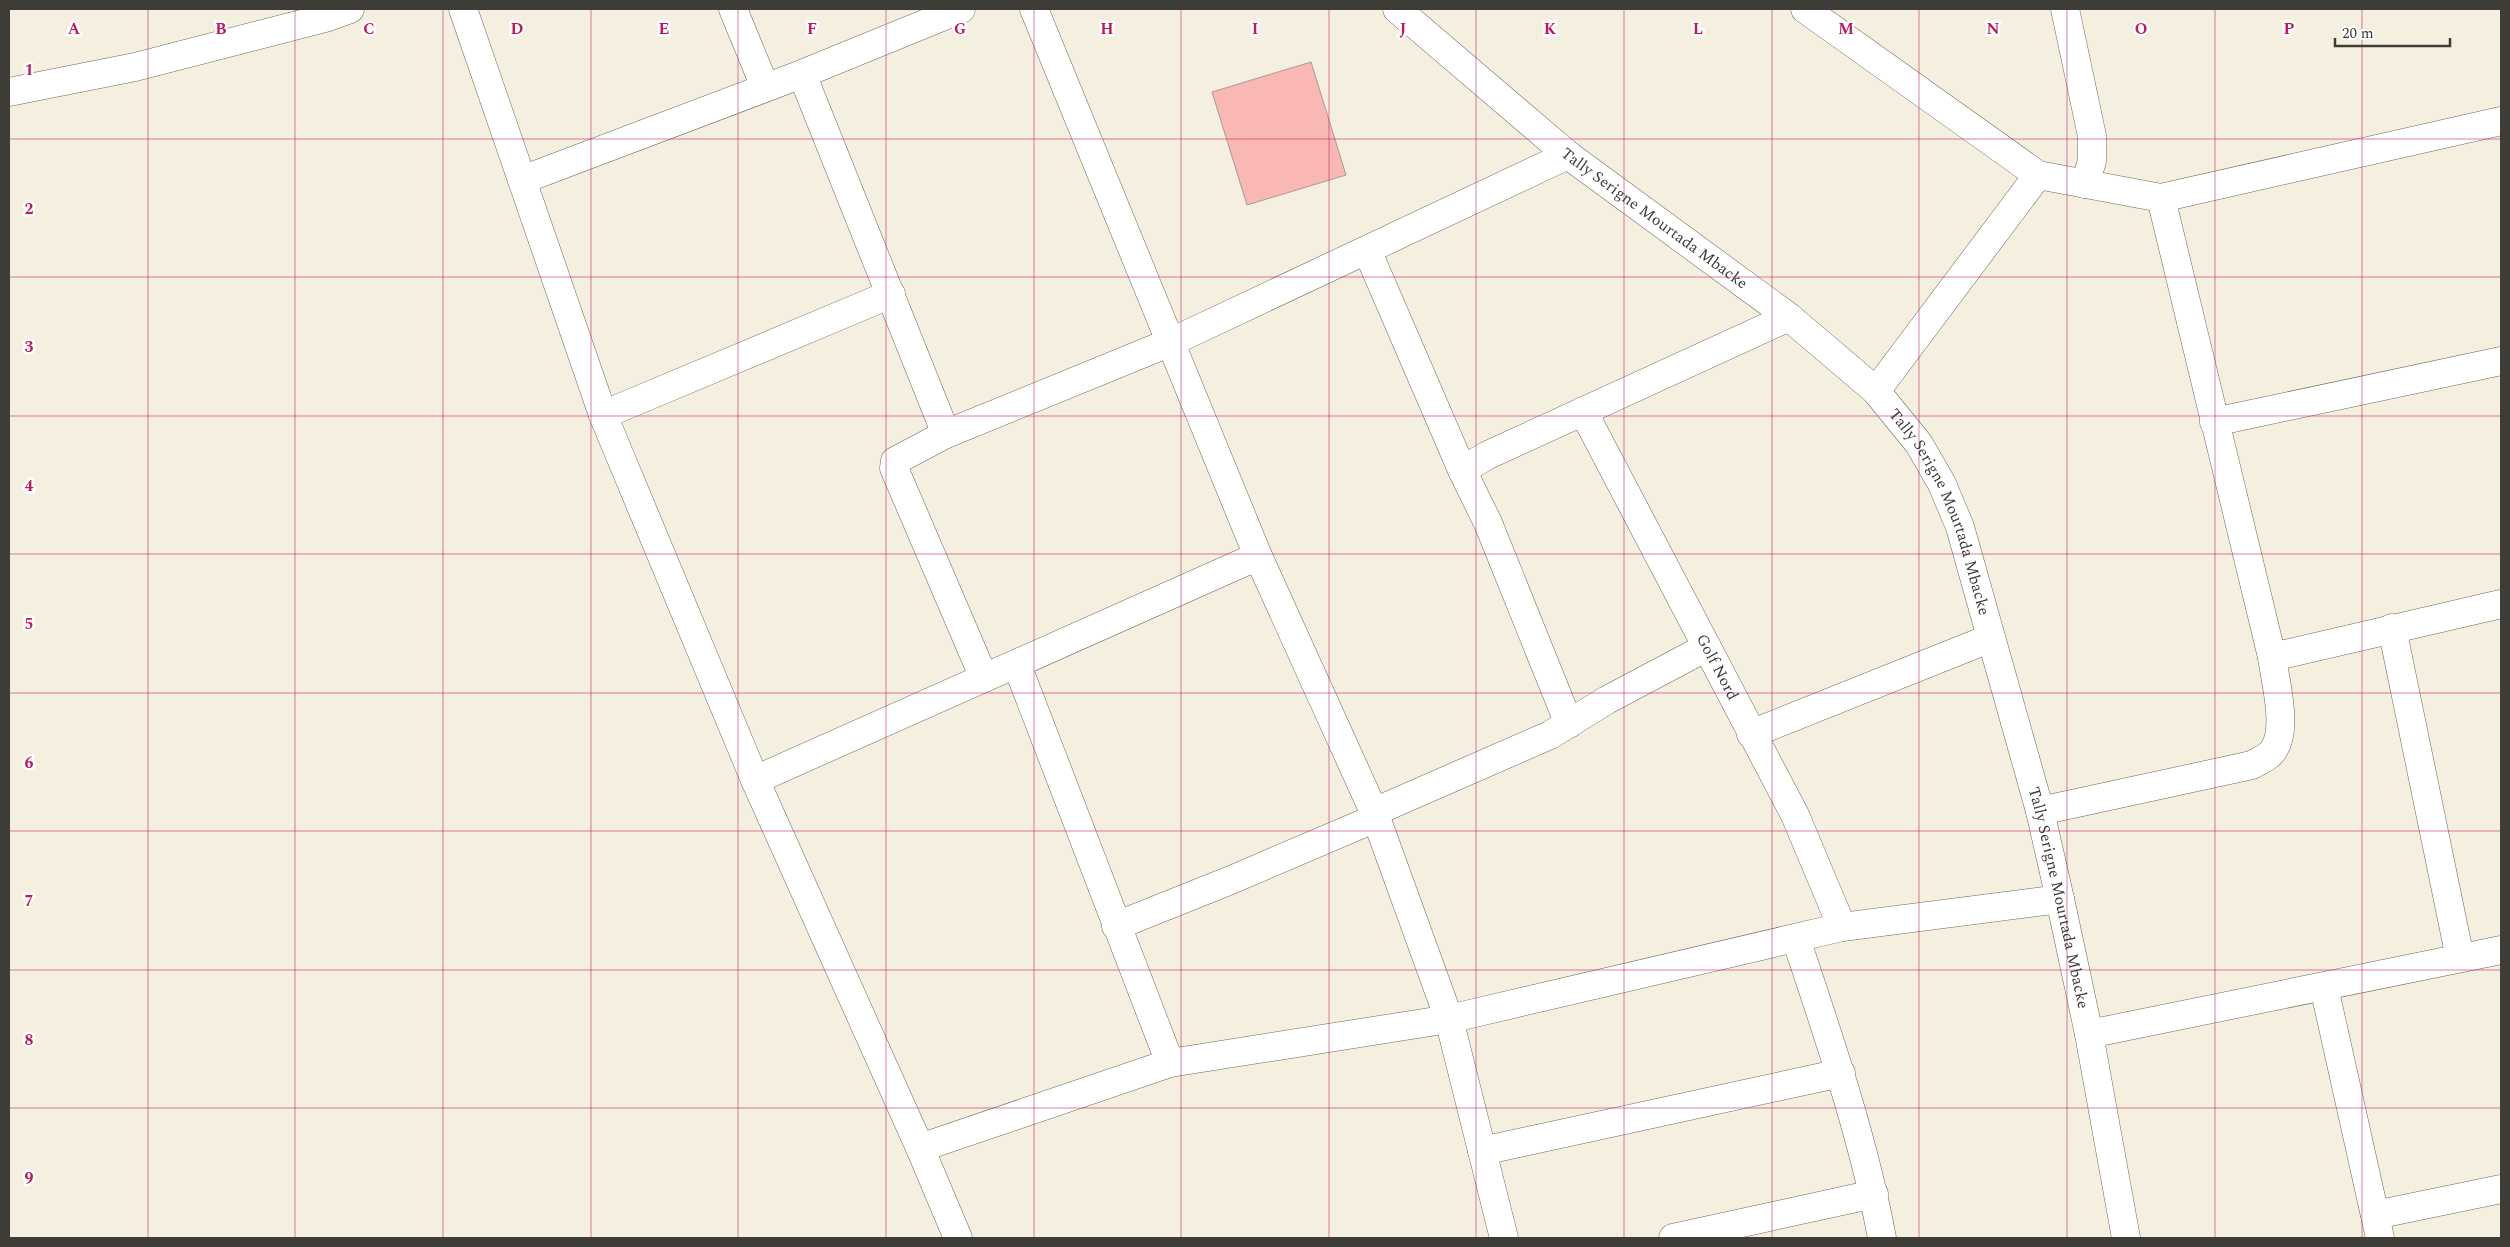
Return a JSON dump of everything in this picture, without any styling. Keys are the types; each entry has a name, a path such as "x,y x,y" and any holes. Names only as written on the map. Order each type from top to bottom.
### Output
{"street":[{"path":"9,92 135,67 323,14 350,9"},
{"path":"463,9 603,415 755,780 920,1148 958,1238"},
{"path":"733,9 765,87"},
{"path":"522,180 802,74 961,9"},
{"path":"1034,9 1258,556 1375,815 1449,1019 1504,1238"},
{"name":"Tally Serigne Mourtada Mbacke","path":"1397,9 1568,155 1789,317 1876,391 1919,444 1942,484 1960,527 2040,810 2089,1034 2126,1238"},
{"path":"1804,9 2038,175 2162,198 2501,121"},
{"path":"2065,9 2092,136 2092,161 2085,184"},
{"path":"802,74 946,434"},
{"path":"984,678 894,468 894,461 946,434 1170,342 1568,155"},
{"path":"1876,391 2038,175"},
{"path":"2040,810 2252,765 2269,755 2277,743 2281,728 2272,657 2214,422 2162,198"},
{"path":"1367,250 1462,470 1488,523 1569,724"},
{"path":"603,415 891,294"},
{"path":"1462,470 1583,411 1789,317"},
{"path":"2214,422 2501,361"},
{"name":"Golf Nord","path":"1583,411 1794,815 1842,927"},
{"path":"755,780 1017,665 1258,556"},
{"path":"2272,657 2501,604"},
{"path":"2392,628 2460,958"},
{"path":"1751,734 1991,638"},
{"path":"1116,926 1231,880 1550,735 1607,700 1707,647"},
{"path":"1017,665 1170,1063"},
{"path":"920,1148 1170,1063 1449,1019 1842,927 2060,899"},
{"path":"1796,939 1841,1073 1874,1194 1882,1238"},
{"path":"2089,1034 2501,950"},
{"path":"2324,987 2377,1227 2501,1189"},
{"path":"1482,1151 1841,1073"},
{"path":"1672,1238 1874,1194"}],"building":[{"path":"1311,62 1346,175 1247,205 1212,92"}]}
